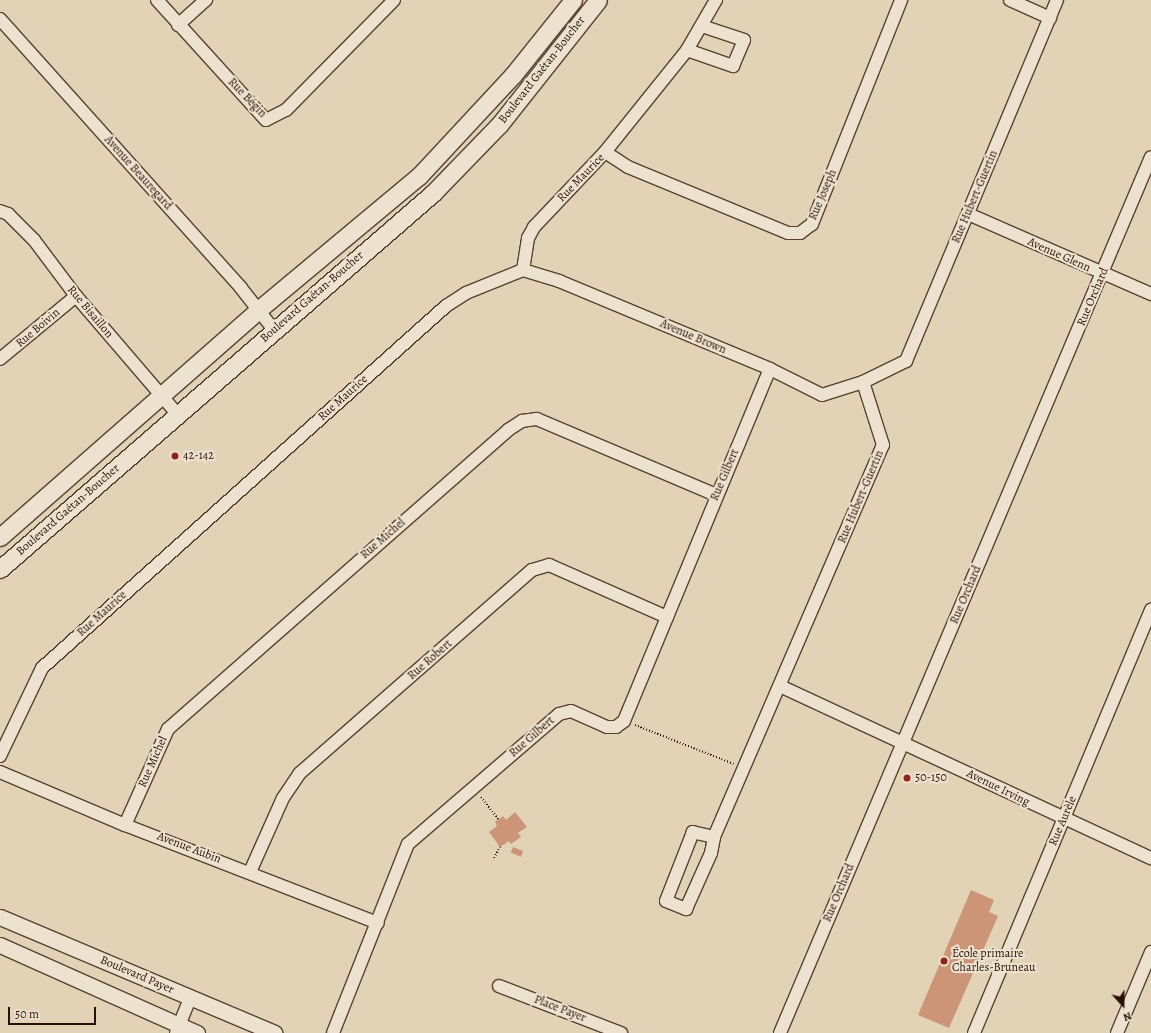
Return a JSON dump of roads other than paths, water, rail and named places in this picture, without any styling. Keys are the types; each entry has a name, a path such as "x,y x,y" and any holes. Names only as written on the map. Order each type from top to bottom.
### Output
{"main road":[{"name":"Boulevard Gaétan-Boucher","path":"0,537 258,310 318,263 424,170 513,75 573,0"},
{"name":"Boulevard Gaétan-Boucher","path":"0,569 432,193 499,125 598,0"}],"street":[{"name":"Rue Bégin","path":"157,0 178,25 266,120 286,110 394,0"},
{"path":"178,25 206,0"},
{"name":"Rue Maurice","path":"0,756 42,668 446,306 466,293 523,270 528,238 534,227 605,152 687,50 716,0"},
{"name":"Rue Joseph","path":"605,152 628,167 788,233 800,233 812,224 901,0"},
{"path":"1010,0 1050,18"},
{"name":"Rue Hubert-Guertin","path":"714,837 693,832 666,901 686,909 711,853 714,837 883,446 863,382 906,361 1058,0"},
{"name":"Avenue Beauregard","path":"0,19 258,310 274,330"},
{"path":"687,50 733,66 744,40 702,26"},
{"name":"Rue Orchard","path":"780,1033 1103,274 1151,157"},
{"name":"Rue Bisaillon","path":"0,211 8,214 34,240 76,296 178,415"},
{"name":"Avenue Glenn","path":"968,214 1151,294"},
{"name":"Avenue Brown","path":"523,270 559,281 770,369 822,395 863,382"},
{"name":"Rue Boivin","path":"0,359 76,296"},
{"name":"Rue Gilbert","path":"333,1033 378,923 408,844 559,714 571,711 607,727 616,727 624,721 716,495 770,369"},
{"name":"Rue Michel","path":"125,824 168,729 508,430 522,421 537,419 716,495"},
{"name":"Rue Robert","path":"250,872 282,798 300,773 532,570 549,565 667,617"},
{"name":"Rue Aurèle","path":"974,1033 1151,609"},
{"name":"Avenue Irving","path":"780,686 903,742 1064,819 1151,858"},
{"name":"Avenue Aubin","path":"0,772 125,824 378,923"},
{"name":"Boulevard Payer","path":"0,917 274,1033"},
{"path":"0,945 177,1029 197,1033"},
{"path":"1117,1033 1151,952"},
{"name":"Place Payer","path":"499,986 621,1033"},
{"path":"177,1029 190,998"}],"place":[{"name":"42-142","path":"175,456"},
{"name":"50-150","path":"907,778"},
{"name":"École primaire Charles-Bruneau","path":"944,961"}]}
